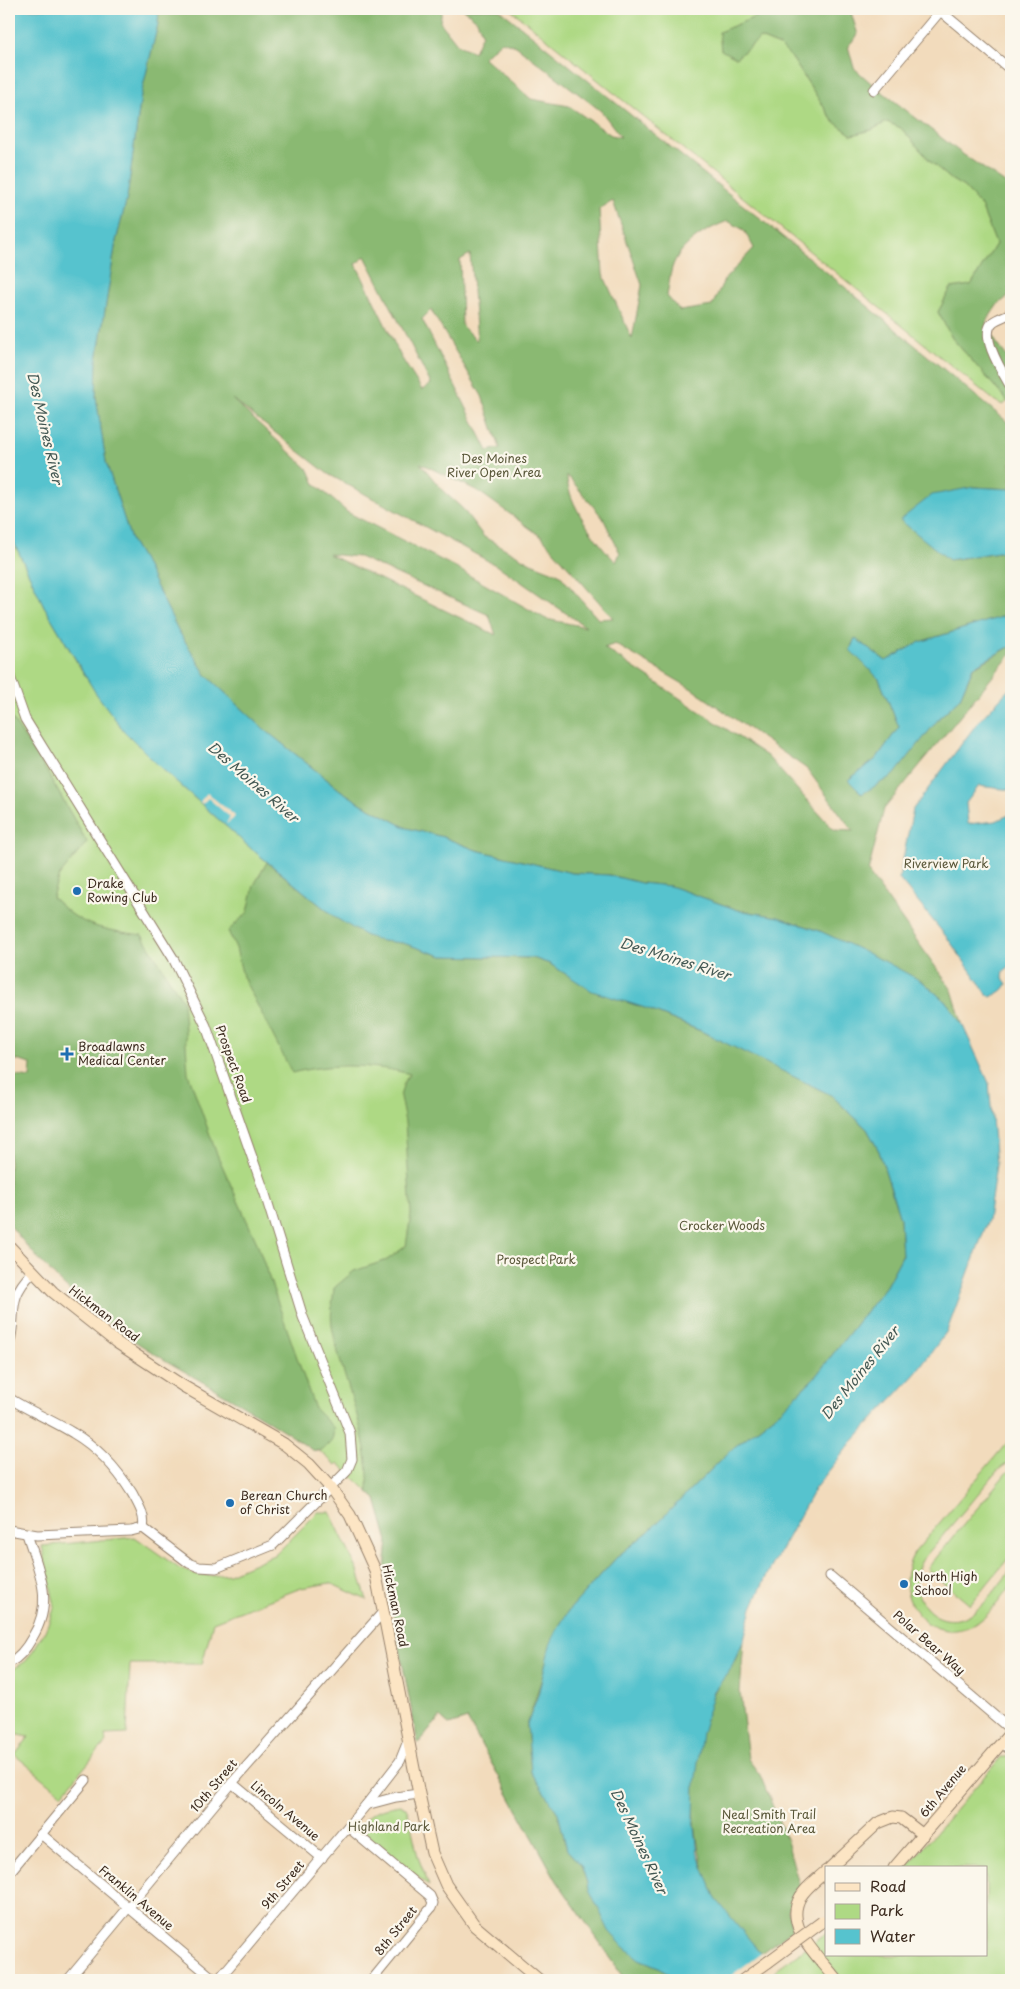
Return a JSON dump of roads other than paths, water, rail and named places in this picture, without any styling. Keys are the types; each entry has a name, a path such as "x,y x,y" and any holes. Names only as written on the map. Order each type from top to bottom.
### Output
{"main road":[{"name":"Hickman Road","path":"9,1246 32,1273 116,1342 183,1386 284,1444 309,1464 330,1487 350,1515 375,1570 432,1853 446,1885 475,1926 531,1978"},
{"name":"6th Avenue","path":"896,1866 1011,1731"},
{"path":"832,1866 885,1820 901,1818 923,1835"},
{"path":"825,1872 803,1892 797,1902 794,1916 799,1930 837,1980"},
{"path":"743,1980 824,1921"}],"street":[{"path":"874,90 940,9 1011,70"},
{"path":"1011,313 993,322 988,331 988,337 992,351 1011,386"},
{"name":"Prospect Road","path":"9,674 25,719 173,958 213,1043 265,1194 303,1316 350,1433 352,1459 347,1470 273,1545 216,1568 199,1567 189,1563 143,1528"},
{"path":"9,1345 14,1299 22,1283 32,1273"},
{"path":"9,1398 74,1433 101,1454 121,1477 145,1519 143,1528 131,1531 27,1534 9,1530"},
{"path":"9,1663 22,1655 40,1623 44,1610 44,1590 27,1534"},
{"name":"Polar Bear Way","path":"830,1576 1011,1731"},
{"name":"10th Street","path":"68,1980 232,1783 382,1612"},
{"name":"9th Street","path":"217,1980 366,1805 400,1761 408,1741"},
{"path":"1002,1743 1011,1751"},
{"path":"9,1873 86,1780"},
{"name":"Lincoln Avenue","path":"232,1783 322,1858"},
{"path":"366,1805 419,1794"},
{"name":"8th Street","path":"348,1827 430,1896 433,1903 431,1908 372,1980"},
{"name":"Franklin Avenue","path":"41,1834 217,1980"}],"water":[{"name":"Des Moines River","path":"11,9 159,9 158,24 141,95 127,198 116,241 97,360 96,397 106,462 131,540 147,567 178,630 206,675 264,729 340,790 407,828 443,837 476,850 572,873 609,875 641,883 670,886 738,910 778,917 820,931 886,962 923,982 948,1004 963,1026 989,1083 996,1165 988,1220 947,1331 916,1373 851,1443 815,1488 766,1577 752,1608 744,1640 730,1670 714,1691 702,1733 695,1784 694,1817 698,1854 716,1899 783,1980 677,1980 661,1968 639,1959 620,1943 609,1931 589,1889 581,1865 567,1850 558,1813 531,1772 527,1724 538,1695 550,1645 570,1609 618,1556 648,1532 732,1449 781,1410 815,1377 886,1286 902,1256 900,1218 879,1151 867,1129 831,1095 701,1031 645,1008 592,991 550,964 533,958 442,956 403,943 382,941 366,936 336,918 248,846 158,765 124,731 95,692 44,606 9,532 9,14"},
{"path":"974,487 1011,489 1011,550 949,560 900,520 932,495"},
{"path":"1011,614 1011,646 973,667 960,698 940,717 895,774 862,794 848,780 876,759 899,727 879,679 850,650 855,638 886,661 920,642"},
{"path":"1011,687 1011,790 979,786 966,803 968,824 996,821 1011,814 1011,965 1004,971 1003,978 1007,984 1000,992 991,997 949,940 899,879 913,809 978,722"}],"place":[{"name":"Drake Rowing Club","path":"77,891"},
{"name":"Broadlawns Medical Center","path":"67,1054"},
{"name":"Berean Church of Christ","path":"230,1503"},
{"name":"North High School","path":"904,1584"}],"park label":[{"name":"Des Moines River Open Area","path":"494,466"},
{"name":"Riverview Park","path":"946,864"},
{"name":"Crocker Woods","path":"722,1226"},
{"name":"Prospect Park","path":"536,1260"},
{"name":"Neal Smith Trail Recreation Area","path":"769,1822"},
{"name":"Highland Park","path":"389,1827"}]}
